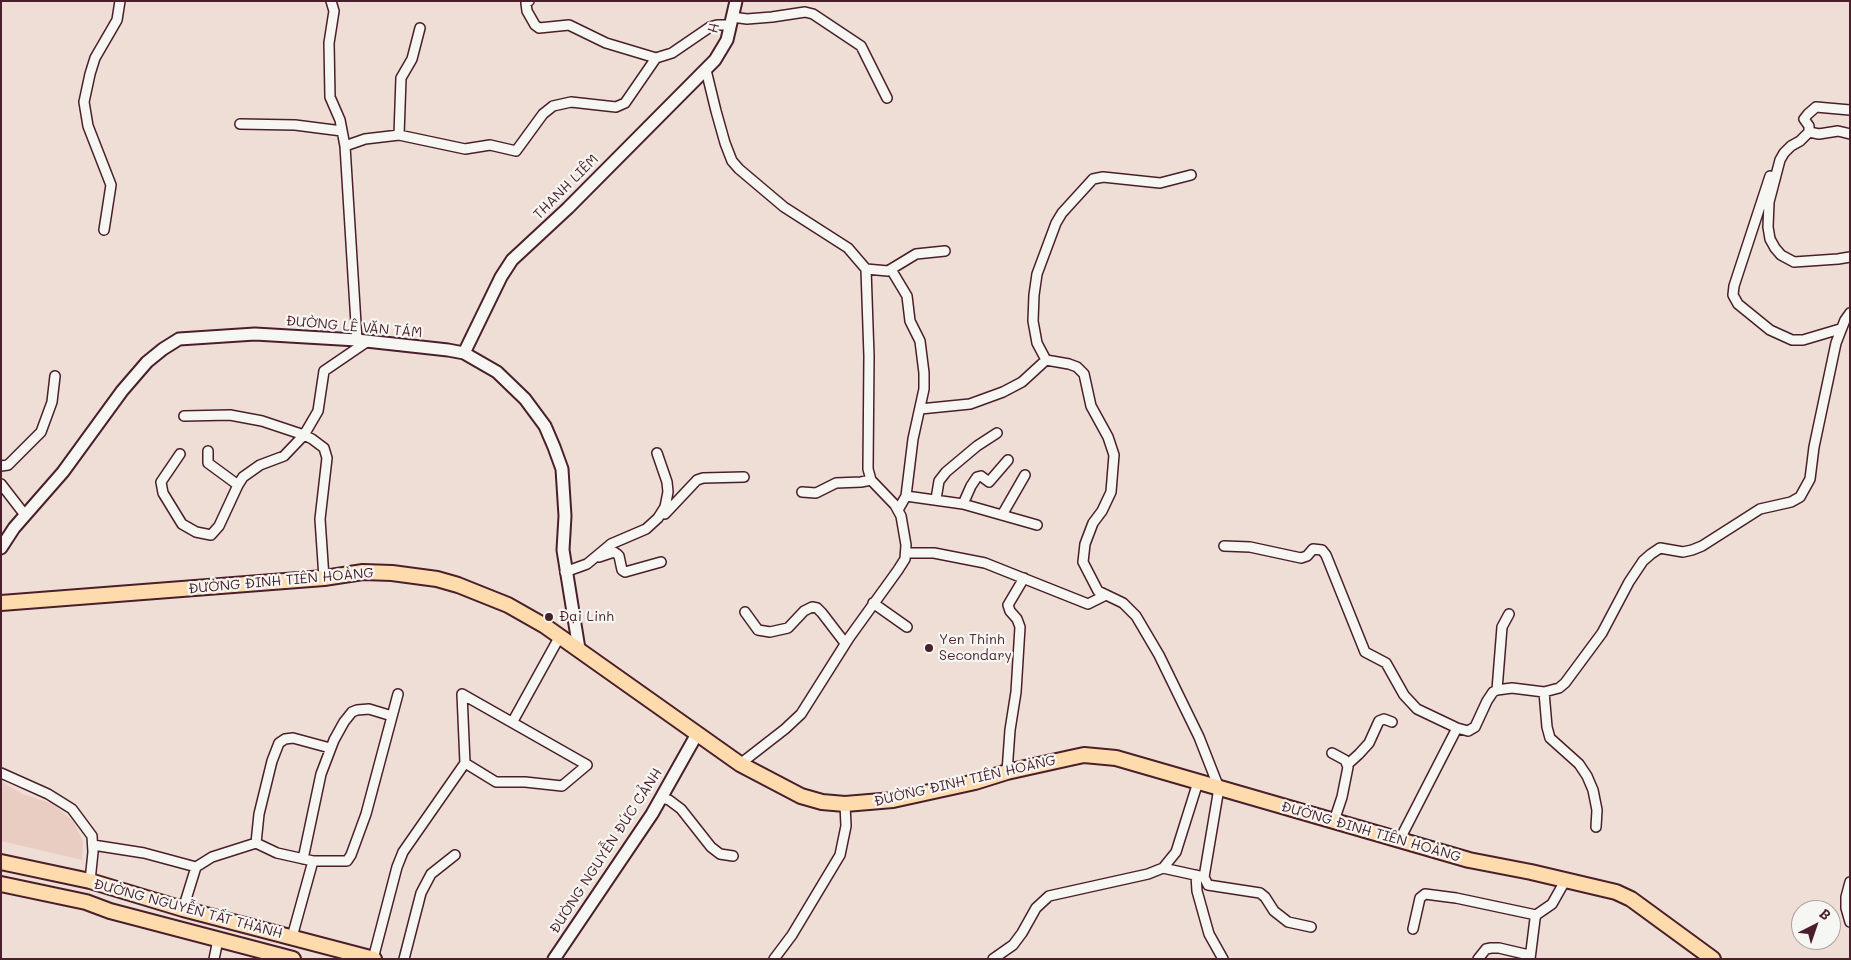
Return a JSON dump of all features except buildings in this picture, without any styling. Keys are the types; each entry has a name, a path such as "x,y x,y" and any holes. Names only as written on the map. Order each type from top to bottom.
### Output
{"main road":[{"name":"ĐƯỜNG ĐINH TIÊN HOÀNG","path":"1,603 324,578 363,572 392,573 438,579 508,605 560,636 740,764 801,796 822,802 845,804 893,800 1084,755 1116,758 1469,860 1611,890 1622,895 1713,959"},
{"name":"ĐƯỜNG NGUYỄN TẤT THÀNH","path":"1,862 90,881 183,909 373,959"},
{"path":"86,902 90,881"},
{"name":"ĐƯỜNG NGUYỄN TẤT THÀNH","path":"1,884 86,902 110,911 293,959"},
{"path":"218,940 224,920"}],"street":[{"path":"104,230 111,185 85,117 84,102 95,58 117,20 120,1"},
{"path":"180,454 160,484 163,494 182,524 188,529 211,535 219,526 238,485 252,470 291,451 304,435 318,410 324,371 362,341 345,146 340,120 330,97 329,43 334,11 331,1"},
{"path":"529,1 526,3 527,11 535,25 539,28 569,25 606,43 656,58 672,53 710,27 731,21 772,18 805,12 812,14 861,46 887,98"},
{"name":"H","path":"715,60 727,40 736,1"},
{"path":"399,135 401,78 412,59 420,28"},
{"path":"345,146 365,139 399,135 465,149 490,145 516,151 543,114 552,106 571,102 616,107 625,103 656,58"},
{"name":"THANH LIÊM","path":"464,353 501,277 512,260 568,208 715,60"},
{"path":"706,70 718,119 732,162 784,207 848,248 866,269 869,356 868,470 871,480 898,510 903,522 906,553 905,559 898,570 845,644 801,714 740,764"},
{"path":"1840,329 1803,340 1792,340 1770,330 1738,304 1733,295 1734,286 1768,180 1776,164 1791,146 1800,142 1808,132 1809,126 1804,119 1816,107 1850,110"},
{"path":"240,124 295,125 342,131"},
{"path":"1808,132 1819,134 1838,131 1850,134"},
{"path":"1782,157 1769,202 1768,227 1774,248 1781,255 1794,262 1838,259 1850,256"},
{"path":"1046,360 1034,333 1034,295 1041,262 1062,213 1095,177 1160,183 1191,175"},
{"path":"866,269 892,271 916,254 945,251"},
{"path":"892,271 907,296 910,321 920,341 923,354 924,389 913,440 906,496 898,510"},
{"path":"1224,546 1250,547 1301,558 1313,550 1322,550 1326,555 1365,652 1386,663 1410,704 1457,728 1468,731 1475,727 1487,700 1497,690 1512,688 1544,692 1559,688 1602,633 1629,582 1651,554 1660,548 1683,552 1692,550 1702,546 1760,509 1791,502 1800,497 1810,479 1825,388 1836,343 1840,329 1850,313"},
{"name":"ĐƯỜNG LÊ VĂN TÁM","path":"1,548 14,528 63,472 122,391 147,362 179,339 225,334 256,334 362,341 464,353 497,372 525,399 545,426 554,447 562,469 565,516 563,550 565,572 579,649"},
{"path":"920,409 970,404 1003,392 1022,382 1046,360"},
{"path":"1046,360 1077,367 1084,374 1092,406 1111,442 1114,463 1111,492 1102,511 1093,523 1085,544 1083,562 1098,591 1119,600 1130,609 1159,655 1199,738 1219,788 1197,891 1207,927 1222,959"},
{"path":"1,466 8,465 41,432 52,402 55,376"},
{"path":"184,416 224,415 242,417 282,427 304,435 318,442 324,448 327,454 320,519 324,578"},
{"path":"936,499 939,481 946,472 997,433"},
{"path":"208,451 208,463 238,485"},
{"path":"658,453 667,482 668,492 665,507 658,518"},
{"path":"963,504 977,477 981,476 989,482 1008,460"},
{"path":"1002,515 1025,475"},
{"path":"565,572 587,564 611,544 646,529 662,516 697,480 703,478 744,477"},
{"path":"802,492 816,494 836,483 871,480"},
{"path":"1,484 25,515"},
{"path":"906,496 963,504 1037,525"},
{"path":"596,558 614,552 619,556 622,570 625,572 661,562"},
{"path":"906,553 934,553 978,562 1088,604 1106,595"},
{"path":"1006,772 1016,692 1020,627 1018,619 1010,611 1008,605 1024,578"},
{"path":"873,603 907,627"},
{"path":"745,612 758,630 770,632 788,628 804,611 812,607 817,608 845,644"},
{"path":"1497,690 1502,627 1509,614"},
{"path":"513,721 560,636"},
{"path":"1544,692 1547,727 1550,738 1579,764 1587,776 1593,790 1596,827"},
{"path":"183,909 196,868 212,857 256,843 277,853 313,861 347,861 366,814 398,694"},
{"path":"373,959 397,867 403,852 465,763 462,694 513,721 588,765 562,786 525,782 496,782 465,763"},
{"path":"303,859 321,774 330,748 344,722 352,712 369,708 392,716"},
{"path":"1334,821 1342,797 1348,764 1369,743 1379,721 1384,719 1392,722"},
{"path":"1400,841 1457,728"},
{"name":"ĐƯỜNG NGUYỄN ĐỨC CẢNH","path":"554,959 661,798 697,734"},
{"path":"256,843 259,814 272,761 279,743 285,739 293,738 330,748"},
{"path":"1332,753 1345,760 1348,764"},
{"path":"1,773 48,794 72,809 92,836 90,881"},
{"path":"993,959 1013,945 1036,908 1049,896 1148,874 1163,868 1176,852 1198,782"},
{"path":"661,798 669,800 681,809 711,847 720,854 733,856"},
{"path":"774,959 792,935 840,855 846,826 845,804"},
{"path":"93,845 144,853 196,868"},
{"path":"404,959 421,893 431,874 455,855"},
{"path":"292,937 313,861"},
{"path":"1163,868 1200,876 1208,885 1260,893 1274,911 1288,922 1311,927"},
{"path":"1478,959 1486,949 1491,948 1499,948 1529,957 1536,915 1552,904 1565,881"},
{"path":"1850,882 1846,897 1846,908 1850,922"},
{"path":"1413,929 1420,898 1425,894 1456,898 1536,915"},
{"path":"214,959 218,940"}],"shaded area":[{"path":"1,781 23,794 53,804 73,821 83,841 82,860 1,841"}],"place":[{"name":"Đại Linh","path":"549,617"},
{"name":"Yen Thinh Secondary","path":"929,648"}]}
